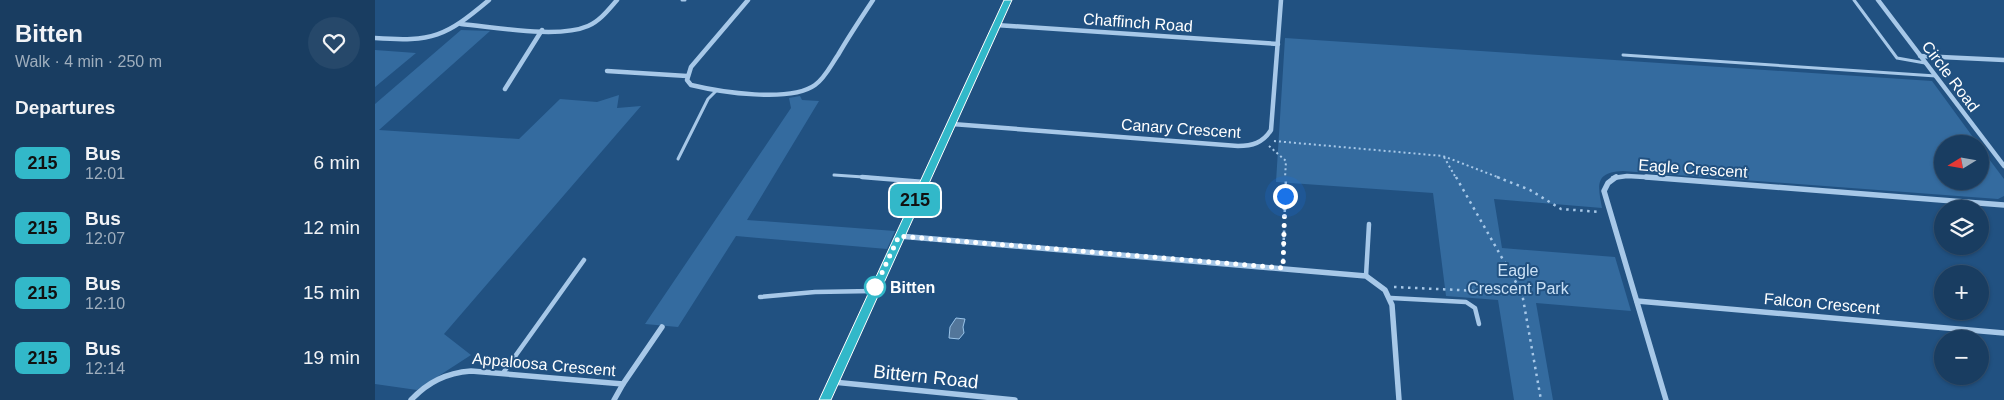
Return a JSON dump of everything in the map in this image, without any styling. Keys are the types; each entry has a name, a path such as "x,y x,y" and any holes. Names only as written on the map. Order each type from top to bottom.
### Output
{"street":[{"path":"375,38 410,41 427,39 461,24 489,0"},
{"path":"461,24 557,31 579,29 595,22 617,0"},
{"path":"748,0 691,67 687,76 688,83 691,86 717,90 789,94 812,87 823,76 873,0"},
{"path":"825,400 1008,0"},
{"name":"Canary Crescent","path":"952,124 1238,146 1251,145 1263,140 1271,130 1281,0"},
{"name":"Circle Road","path":"1877,0 2004,166"},
{"name":"Chaffinch Road","path":"996,25 1278,44"},
{"path":"505,89 542,30"},
{"path":"1920,56 2004,60"},
{"path":"607,71 687,76"},
{"name":"Eagle Crescent","path":"1666,400 1604,191 1605,186 1613,178 1624,176 2004,205"},
{"path":"899,236 1367,276 1385,288 1391,298 1394,311 1399,400"},
{"name":"Falcon Crescent","path":"1637,301 2004,333"},
{"name":"Appaloosa Crescent","path":"614,400 662,327"},
{"name":"Appaloosa Crescent","path":"411,400 425,387 447,375 471,371 623,384"},
{"name":"Bittern Road","path":"833,382 1015,400"}],"lane":[{"path":"1854,0 1897,58 1925,63"},
{"path":"1623,55 1936,76"},
{"path":"678,159 709,99 717,90"},
{"path":"834,175 924,182"},
{"path":"1367,276 1369,224"},
{"path":"503,373 585,260"},
{"path":"760,297 815,292 873,292"},
{"path":"1391,298 1466,302 1475,308 1479,324"}],"path":[{"path":"1263,140 1443,156 1530,190 1561,209 1611,213"},
{"path":"1263,140 1286,160 1283,268"},
{"path":"1443,156 1522,294 1541,400"},
{"path":"1385,288 1411,287 1522,294"}],"green space":[{"path":"461,30 490,31 379,130 519,139 560,99 597,102 619,95 617,108 641,106 444,334 471,355 417,390 375,384 375,104"},
{"name":"Eagle Crescent Park","path":"1285,38 1932,81 1971,135 1934,135 1934,190 1989,190 1989,159 2004,179 2004,196 1998,199 1623,171 1607,174 1600,182 1602,208 1494,199 1502,248 1615,257 1631,311 1536,303 1553,400 1514,400 1498,300 1446,296 1433,193 1276,182"},
{"path":"375,50 416,53 375,87"},
{"path":"800,96 802,100 819,101 747,220 895,231 887,249 736,236 678,327 645,324 791,108 789,98"}],"shaded area":[{"path":"956,318 965,319 964,333 959,339 949,338 950,327"}],"bus line":[{"name":"215","path":"825,400 1008,0"}],"place":[{"name":"Bitten","path":"875,287"}],"route":[{"path":"875,287 873,292 899,236 1283,268 1285,196"}]}
